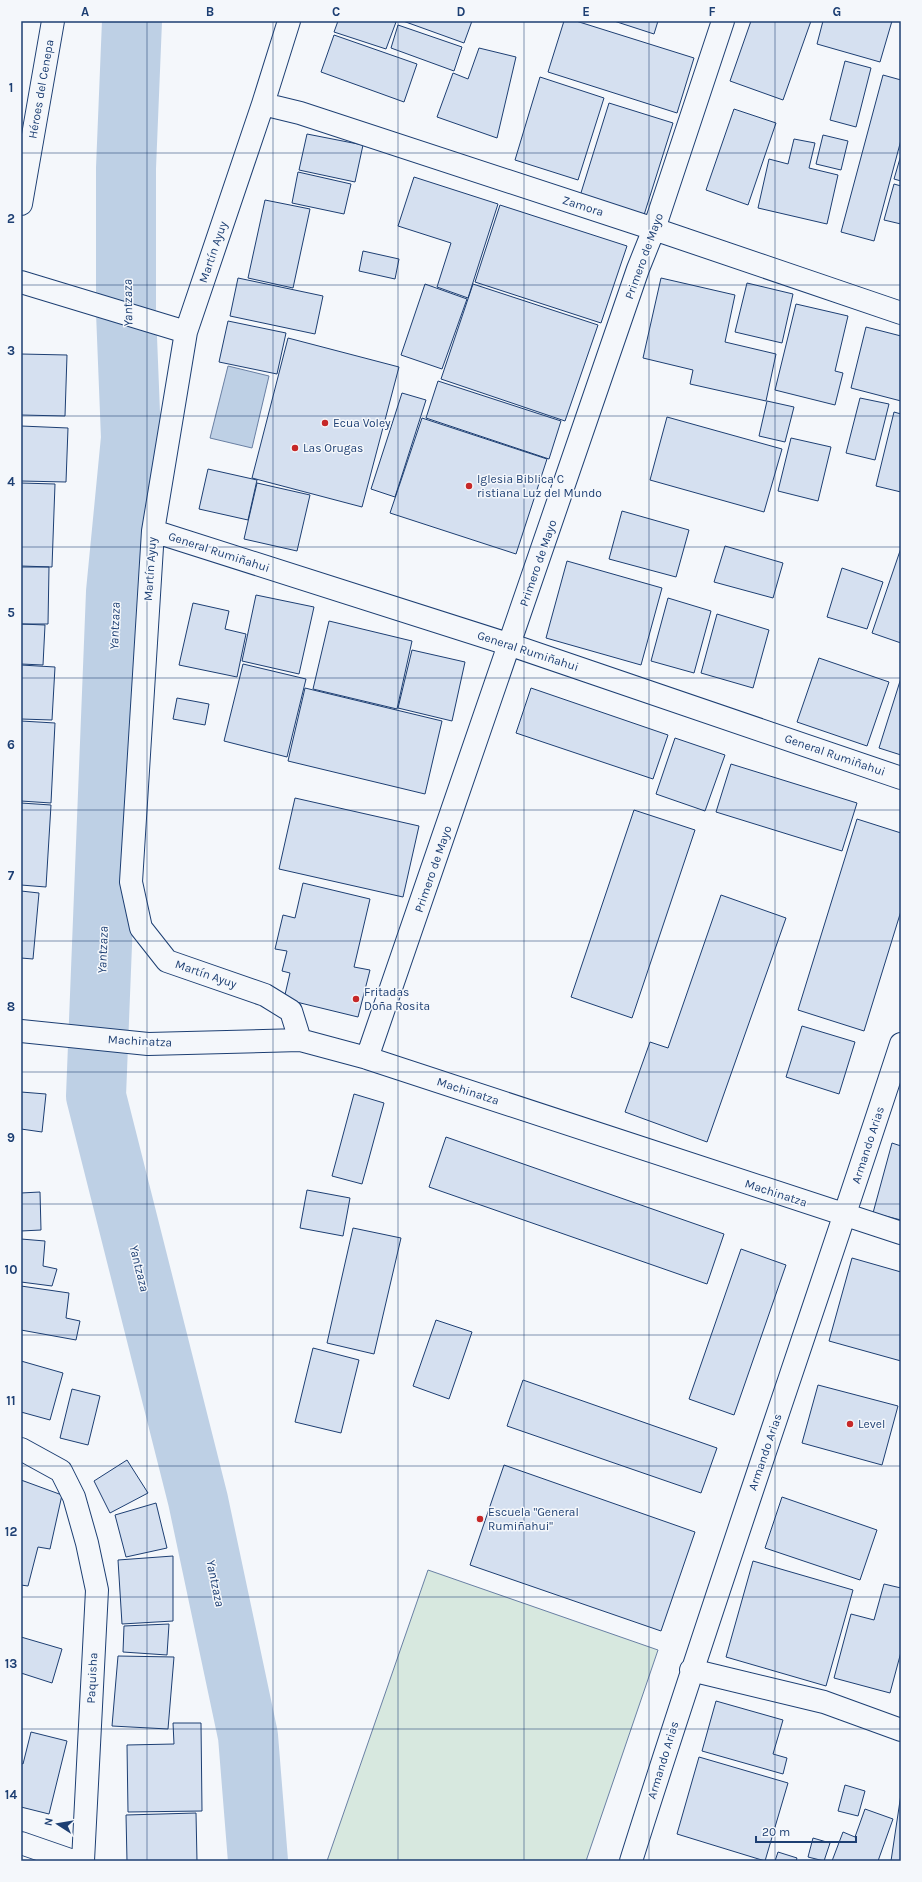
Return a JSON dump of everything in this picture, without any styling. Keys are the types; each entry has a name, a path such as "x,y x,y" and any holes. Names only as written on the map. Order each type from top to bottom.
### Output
{"street":[{"name":"Héroes del Cenepa","path":"21,204 53,21"},
{"name":"Martín Ayuy","path":"289,21 263,104 186,332 153,531 131,882 141,928 167,961 265,995 291,1012 300,1040"},
{"name":"Primero de Mayo","path":"367,1058 638,269 654,229 723,21"},
{"name":"Zamora","path":"263,104 300,113 654,229 901,313"},
{"path":"21,282 186,332"},
{"name":"General Rumiñahui","path":"153,531 510,645 901,778"},
{"name":"Machinatza","path":"21,1031 148,1044 300,1040 367,1058 845,1216 901,1233"},
{"name":"Armando Arias","path":"631,1861 691,1670 845,1216 901,1044"},
{"name":"Paquisha","path":"21,1449 61,1471 74,1497 88,1543 97,1590 82,1861"},
{"path":"691,1670 824,1702 901,1730"},
{"path":"21,1843 73,1861"}],"shaded area":[{"path":"428,1570 658,1650 586,1861 327,1861"}],"water":[{"path":"228,366 269,376 252,448 210,438"}],"building":[{"path":"338,21 396,22 386,49 334,32"},
{"path":"403,21 472,21 464,43"},
{"path":"564,21 576,21 694,58 677,113 548,72"},
{"path":"614,21 658,21 654,34"},
{"path":"751,21 811,21 783,100 730,81"},
{"path":"823,21 892,21 880,62 817,44"},
{"path":"398,25 462,47 454,71 391,48"},
{"path":"334,35 417,64 404,102 321,72"},
{"path":"479,48 516,57 497,138 437,117 453,73 468,79"},
{"path":"845,61 871,68 856,127 830,120"},
{"path":"883,75 901,80 901,140 874,241 841,232"},
{"path":"540,77 604,98 578,180 515,160"},
{"path":"609,103 673,123 644,215 580,196"},
{"path":"734,109 776,123 748,205 706,190"},
{"path":"307,134 363,145 355,182 299,170"},
{"path":"823,135 848,141 841,170 816,164"},
{"path":"794,139 815,143 809,168 838,175 827,224 758,208 769,159 788,164"},
{"path":"901,155 901,181 894,179"},
{"path":"298,172 351,184 344,214 292,203"},
{"path":"414,177 498,204 468,298 437,287 451,243 398,226"},
{"path":"894,184 901,186 901,224 884,220"},
{"path":"265,200 310,209 293,288 248,278"},
{"path":"500,205 627,246 601,323 475,282"},
{"path":"363,251 399,259 395,279 359,271"},
{"path":"238,278 323,296 315,334 230,316"},
{"path":"661,278 735,295 725,342 776,354 766,401 690,384 693,370 643,358"},
{"path":"747,283 793,294 782,343 735,332"},
{"path":"425,284 467,299 442,369 401,355"},
{"path":"473,284 598,325 565,421 441,379"},
{"path":"796,304 848,316 835,371 843,373 835,405 775,390"},
{"path":"228,321 286,333 277,374 219,362"},
{"path":"866,327 901,336 901,401 851,388"},
{"name":"Ecua Voley","path":"288,338 399,367 362,507 252,478"},
{"path":"21,354 67,355 65,416 21,415"},
{"path":"438,381 561,421 549,459 426,418"},
{"path":"402,393 426,400 395,497 371,489"},
{"path":"860,398 889,404 875,460 846,453"},
{"path":"767,401 794,407 785,442 759,436"},
{"path":"894,412 901,414 901,492 876,486"},
{"path":"667,417 782,449 764,512 650,480"},
{"name":"Iglesia Biblica C ristiana Luz del Mundo","path":"422,418 547,459 516,554 390,513"},
{"path":"21,426 68,428 66,482 21,481"},
{"path":"791,438 831,447 818,501 778,491"},
{"path":"208,469 257,480 248,520 199,509"},
{"path":"21,483 55,484 52,567 21,566"},
{"path":"257,483 310,495 297,551 244,539"},
{"path":"622,511 689,530 676,577 609,559"},
{"path":"725,546 783,563 773,598 714,582"},
{"path":"901,548 901,643 872,633"},
{"path":"567,561 662,588 641,665 546,638"},
{"path":"21,567 49,567 48,624 21,624"},
{"path":"842,568 883,582 867,629 827,617"},
{"path":"256,595 314,607 299,674 242,661"},
{"path":"668,598 711,611 694,673 651,661"},
{"path":"193,603 229,611 225,629 246,634 237,677 179,665"},
{"path":"717,614 769,630 753,688 701,673"},
{"path":"329,621 412,641 397,709 313,689"},
{"path":"21,624 45,625 43,665 21,664"},
{"path":"412,650 465,662 452,721 398,708"},
{"path":"819,658 889,682 867,746 797,722"},
{"path":"243,664 306,679 287,757 224,741"},
{"path":"21,665 55,667 52,720 21,719"},
{"path":"901,678 901,755 879,748"},
{"path":"305,688 442,721 425,794 288,761"},
{"path":"531,688 668,735 653,779 516,733"},
{"path":"177,698 209,704 205,725 173,719"},
{"path":"21,721 55,723 51,803 21,801"},
{"path":"675,738 725,755 705,811 656,794"},
{"path":"731,764 857,803 842,851 716,812"},
{"path":"295,798 419,826 403,897 279,869"},
{"path":"21,803 51,805 46,887 21,885"},
{"path":"634,810 695,830 632,1018 571,997"},
{"path":"857,819 901,833 901,911 864,1031 798,1010"},
{"path":"303,883 370,899 354,967 370,970 358,1017 284,999 290,973 282,971 287,951 275,949 283,915 295,918"},
{"path":"21,891 39,893 33,959 21,958"},
{"path":"721,895 786,918 707,1142 625,1112 650,1042 668,1048"},
{"path":"802,1026 855,1042 839,1094 786,1077"},
{"path":"21,1092 46,1094 42,1132 21,1129"},
{"path":"354,1094 384,1103 362,1184 332,1176"},
{"path":"446,1137 724,1234 707,1284 429,1187"},
{"path":"892,1143 901,1146 901,1220 873,1213"},
{"path":"307,1190 350,1198 343,1236 300,1228"},
{"path":"40,1192 41,1230 21,1231 21,1193"},
{"path":"353,1228 401,1238 374,1354 327,1343"},
{"path":"21,1239 45,1241 43,1266 57,1269 52,1286 21,1282"},
{"path":"741,1249 786,1265 734,1415 689,1399"},
{"path":"852,1258 901,1272 901,1361 829,1341"},
{"path":"21,1286 69,1293 66,1318 80,1321 76,1340 21,1330"},
{"path":"436,1320 472,1332 449,1399 413,1386"},
{"path":"313,1348 359,1360 341,1433 295,1422"},
{"path":"21,1361 63,1373 50,1420 21,1412"},
{"path":"523,1380 717,1448 701,1493 507,1426"},
{"name":"Level","path":"818,1385 898,1406 882,1465 802,1443"},
{"path":"72,1389 100,1396 88,1445 60,1438"},
{"path":"127,1460 148,1493 110,1513 94,1481"},
{"path":"504,1465 695,1532 661,1631 470,1565"},
{"path":"21,1480 62,1495 50,1549 38,1547 28,1586 21,1585"},
{"path":"782,1497 877,1530 860,1580 765,1548"},
{"path":"156,1503 167,1548 126,1557 115,1515"},
{"path":"173,1556 173,1621 122,1624 118,1560"},
{"path":"753,1561 853,1590 826,1686 726,1657"},
{"path":"884,1584 901,1588 901,1652 890,1693 834,1678 851,1614 874,1620"},
{"path":"169,1624 167,1655 123,1652 124,1626"},
{"path":"21,1637 62,1649 52,1683 21,1673"},
{"path":"118,1656 174,1657 168,1729 112,1726"},
{"path":"716,1701 783,1720 773,1754 787,1758 783,1774 702,1751"},
{"path":"173,1723 201,1723 202,1811 128,1812 127,1745 174,1744"},
{"path":"31,1732 67,1741 49,1814 21,1807 21,1763 23,1764"},
{"path":"699,1757 788,1783 765,1861 677,1834"},
{"path":"845,1785 865,1791 858,1816 838,1811"},
{"path":"901,1794 901,1861 891,1861"},
{"path":"865,1809 893,1819 878,1861 832,1861 843,1832 855,1837"},
{"path":"196,1813 197,1861 127,1861 126,1815"},
{"path":"813,1838 830,1843 824,1861 808,1857"},
{"path":"778,1852 797,1858 796,1861 775,1861"}],"waterway":[{"name":"Yantzaza","path":"132,21 126,168 126,312 131,438 116,592 96,1096 198,1500 248,1736 258,1861"}],"place":[{"name":"Ecua Voley","path":"325,423"},
{"name":"Las Orugas","path":"295,448"},
{"name":"Iglesia Biblica C ristiana Luz del Mundo","path":"469,486"},
{"name":"Fritadas Doña Rosita","path":"356,999"},
{"name":"Level","path":"850,1424"},
{"name":"Escuela \"General Rumiñahui\"","path":"480,1519"}]}
